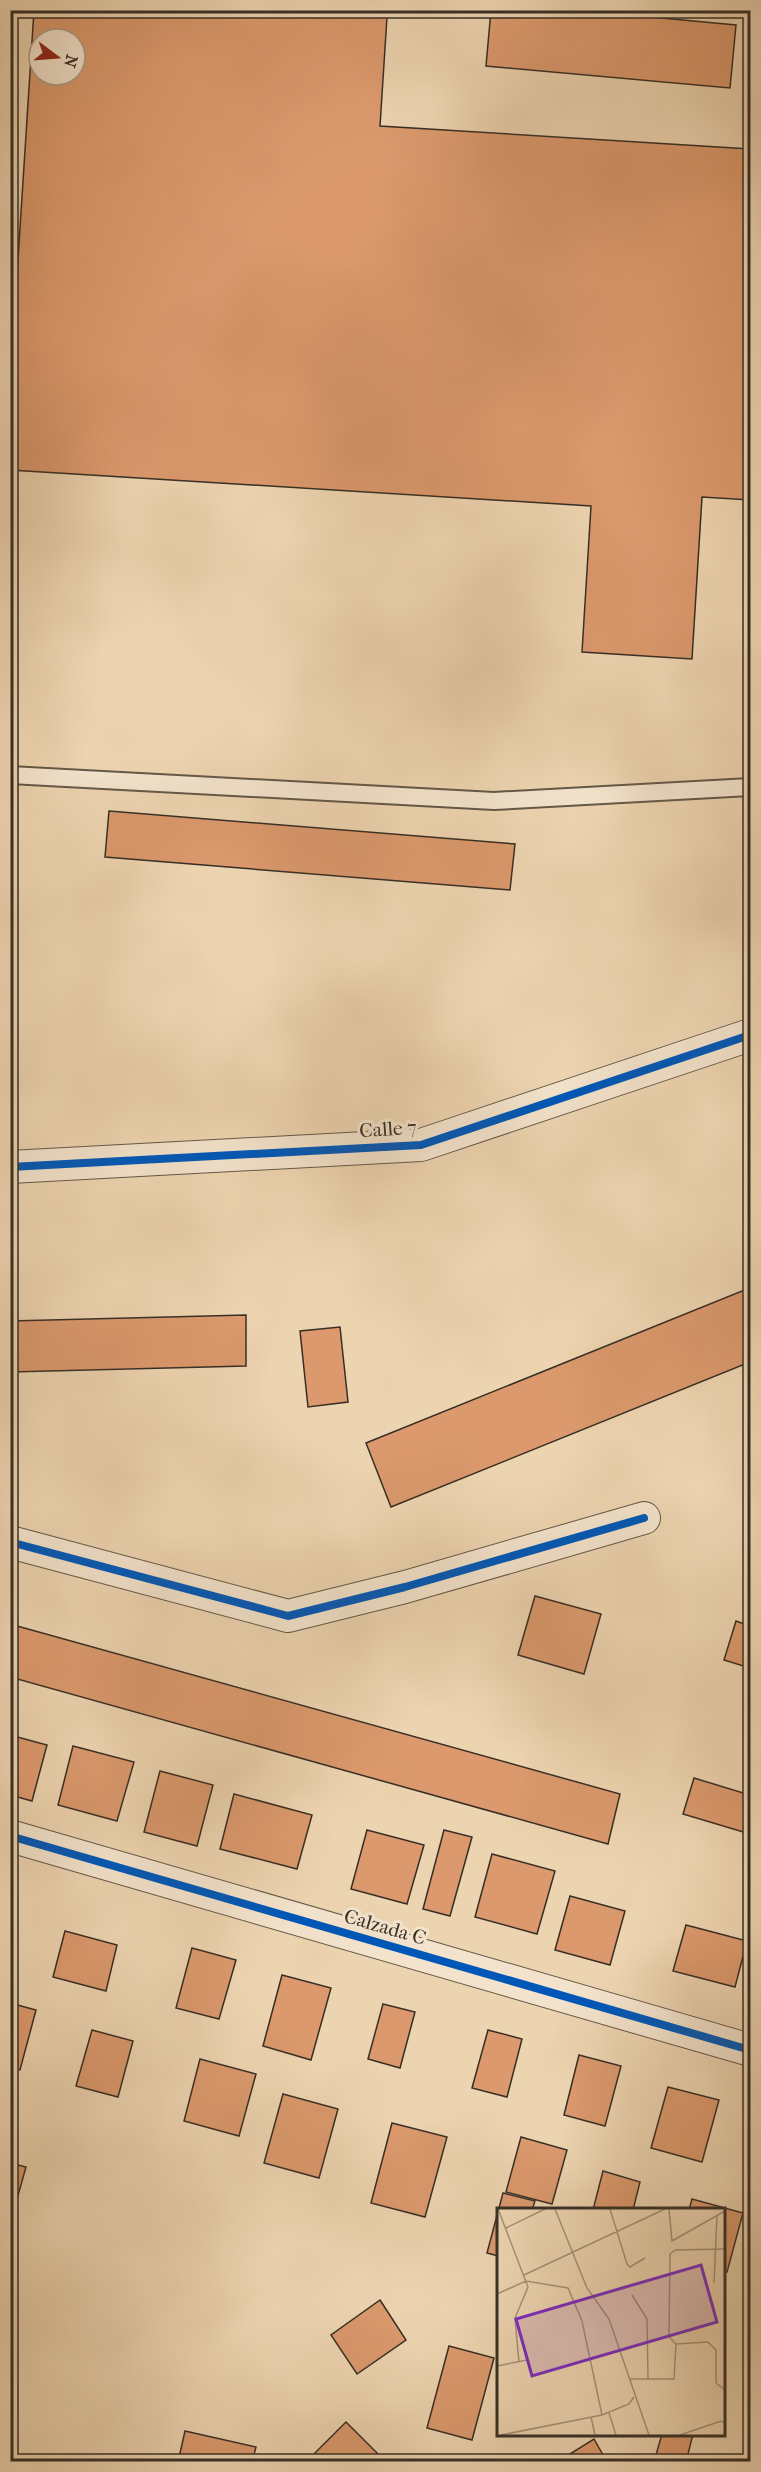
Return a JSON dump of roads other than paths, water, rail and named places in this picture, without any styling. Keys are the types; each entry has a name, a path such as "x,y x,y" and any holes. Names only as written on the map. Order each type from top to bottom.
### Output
{"street":[{"name":"Calle 7","path":"10,1167 421,1145 750,1035"},
{"path":"10,1542 288,1617 405,1587 644,1518"},
{"name":"Calzada C","path":"10,1836 750,2050"}],"lane":[{"path":"10,775 494,801 750,787"}]}
